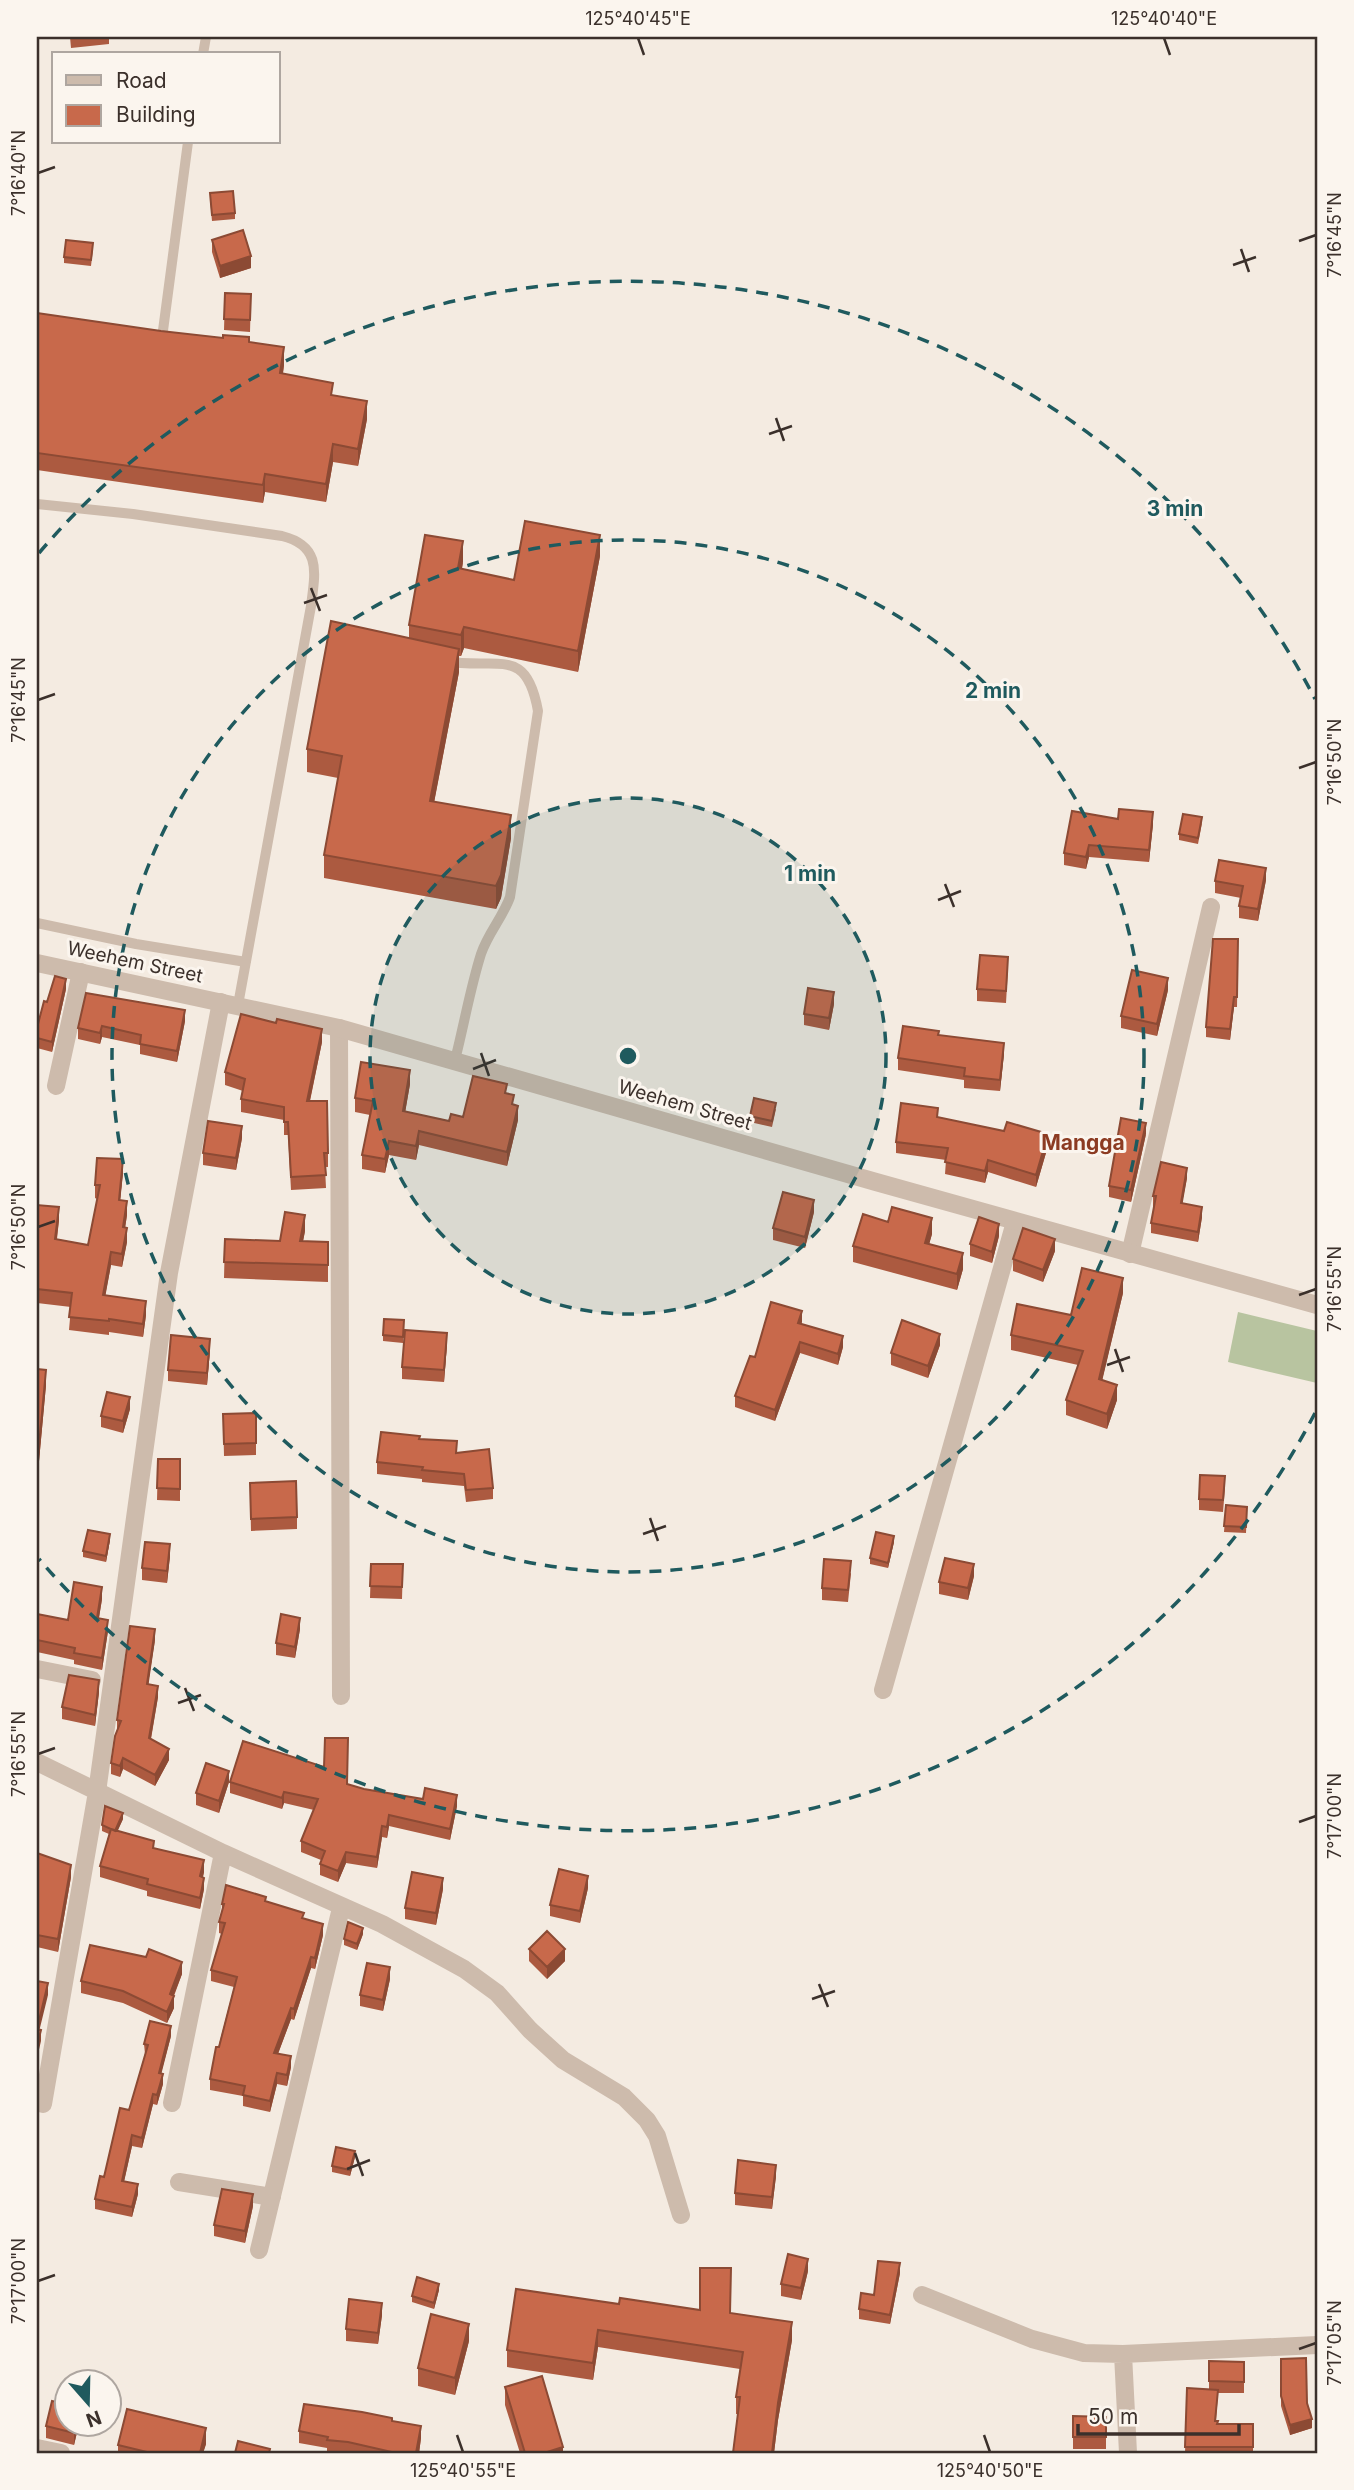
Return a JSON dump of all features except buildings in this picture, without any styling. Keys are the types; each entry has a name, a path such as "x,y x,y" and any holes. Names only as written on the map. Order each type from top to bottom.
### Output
{"street":[{"path":"1130,1254 1211,907"},
{"name":"Weehem Street","path":"37,963 338,1028 1015,1222 1317,1305"},
{"path":"56,1086 81,972"},
{"path":"43,2104 97,1791 169,1273 229,1003"},
{"path":"338,1028 341,1696"},
{"path":"883,1690 1015,1222"},
{"path":"37,1669 112,1682"},
{"path":"37,1762 223,1853 341,1908 382,1924 464,1969 497,1993 530,2030 564,2060 624,2098 647,2120 657,2136 681,2215"},
{"path":"173,2103 223,1853"},
{"path":"259,2250 341,1908"},
{"path":"179,2182 272,2197"},
{"path":"922,2295 1032,2339 1084,2353 1123,2354 1317,2346"},
{"path":"1123,2354 1128,2453"},
{"path":"37,2448 61,2453"}],"lane":[{"path":"161,338 188,144"},
{"path":"37,504 133,514 282,536 297,540 309,552 314,573 311,606 246,962 229,1003"},
{"path":"435,659 460,664 512,665 528,677 533,686 538,711 510,897 481,953 455,1060"},
{"path":"37,923 136,944 246,962"}],"green space":[{"path":"1238,1312 1317,1331 1317,1383 1228,1362"}],"district":[{"name":"Mangga","path":"1083,1142"}]}
